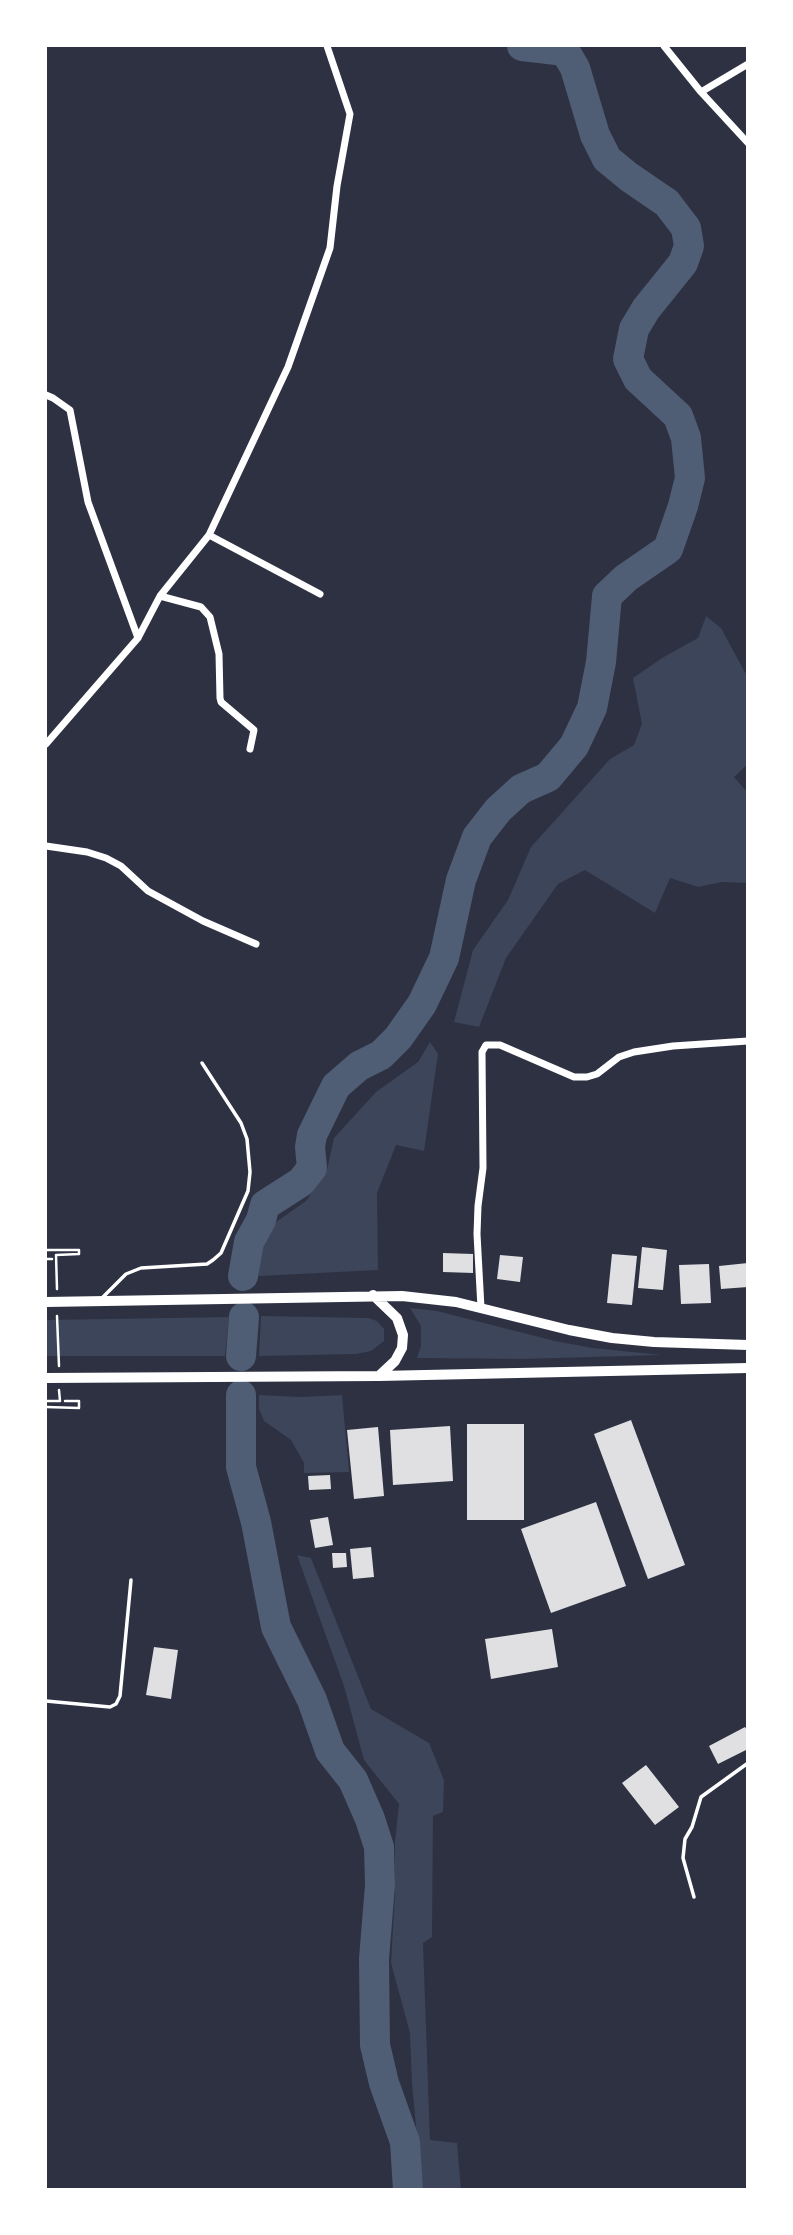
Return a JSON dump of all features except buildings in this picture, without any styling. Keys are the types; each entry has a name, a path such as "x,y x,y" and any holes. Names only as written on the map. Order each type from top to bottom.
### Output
{"main road":[{"path":"373,1295 397,1318 403,1335 402,1348 395,1361 379,1376"},
{"path":"51,1303 373,1295 430,1298 612,1338 747,1345"},
{"path":"46,1378 379,1376 747,1368"}],"street":[{"path":"46,744 138,638 160,596 209,535 288,367 330,248 337,186 350,114 327,46"},
{"path":"664,46 747,142"},
{"path":"701,92 747,64"},
{"path":"46,396 70,410 88,502 138,638"},
{"path":"209,535 320,594"},
{"path":"160,596 201,607 210,617 219,654 221,702 254,730 250,749"},
{"path":"46,846 87,852 106,858 121,866 148,891 204,921 256,944"},
{"path":"481,1308 477,1234 484,1168 482,1052 486,1045 500,1045 574,1077 587,1077 597,1074 619,1057 634,1052 747,1041"}],"lane":[{"path":"99,1301 126,1274 141,1268 207,1264 213,1260 220,1254 248,1191 250,1172 247,1139 242,1123 202,1063"},
{"path":"46,1701 110,1707 116,1704 120,1696 131,1580"},
{"path":"694,1897 683,1858 685,1839 692,1827 701,1797 747,1763"}],"path":[{"path":"46,1250 79,1250 79,1254 56,1255 57,1292"},
{"path":"46,1259 52,1259"},
{"path":"51,1303 59,1366"},
{"path":"46,1401 60,1401 59,1389"},
{"path":"46,1408 79,1408 79,1401 65,1401"}],"shaded area":[{"path":"706,616 721,628 747,676 747,765 734,777 747,792 747,883 722,882 698,887 670,878 655,913 585,870 558,884 506,958 479,1027 454,1022 473,950 508,900 531,847 610,759 634,745 642,724 633,678 698,638"},
{"path":"430,1042 438,1054 424,1151 396,1145 377,1193 378,1270 259,1276 257,1253 267,1234 276,1222 306,1201 327,1170 334,1138 376,1092 418,1062"},
{"path":"410,1308 437,1311 555,1341 662,1355 522,1359 417,1358 421,1346 421,1326"},
{"path":"261,1316 368,1318 377,1321 384,1329 384,1341 371,1351 356,1354 259,1356"},
{"path":"229,1317 225,1356 46,1356 46,1320"},
{"path":"259,1395 342,1395 349,1472 304,1473 304,1463 291,1440 264,1421 259,1409"},
{"path":"297,1555 311,1558 371,1709 429,1743 444,1780 443,1812 433,1816 432,1937 423,1943 430,2140 457,2143 461,2189 422,2189 410,2033 391,1963 399,1804 364,1760 344,1686"}],"waterway":[{"path":"243,1276 249,1242 261,1220 265,1205 301,1182 312,1168 312,1135 336,1086 359,1066 381,1055 398,1038 422,1004 444,958 461,880 477,837 498,810 521,789 548,777 574,746 592,708 601,662 607,596 626,578 668,549 690,478 686,438 678,416 638,379 628,359 634,329 646,309 683,263 689,246 686,228 667,203 607,159 595,135 575,68 565,51 522,46"},
{"path":"241,1356 244,1317"},
{"path":"241,1395 241,1467 256,1522 276,1627 312,1700 330,1751 353,1780 379,1847 380,1885 374,1959 375,2045 384,2083 405,2142 408,2190"}]}
